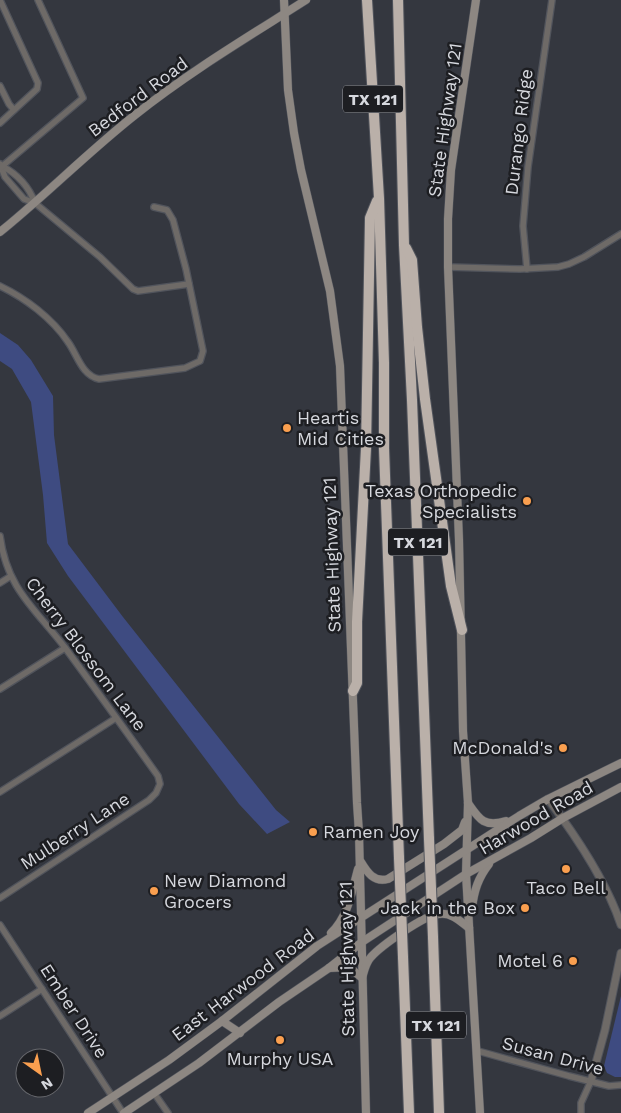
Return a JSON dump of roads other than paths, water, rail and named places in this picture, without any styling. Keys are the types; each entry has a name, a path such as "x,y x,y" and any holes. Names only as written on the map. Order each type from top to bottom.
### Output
{"highway":[{"name":"TX 121","path":"367,0 379,198 384,363 384,448 409,1113"},
{"name":"TX 121","path":"398,0 404,245 412,400 439,1113"},
{"path":"353,691 357,683 357,622 366,448 370,218 379,198"},
{"path":"404,245 412,260 417,327 427,409 451,586 462,630"}],"main road":[{"name":"State Highway 121","path":"284,0 288,90 294,133 330,291 340,366 360,860 366,1113"},
{"name":"Bedford Road","path":"0,232 136,114 194,72 306,0"},
{"name":"State Highway 121","path":"476,0 451,170 448,268 462,630 463,731 468,803 466,874 470,957 478,1051 480,1113"},
{"name":"Harwood Road","path":"466,849 548,799 621,763"},
{"name":"Harwood Road","path":"466,874 562,818 621,787"},
{"path":"468,803 478,818 487,823 496,824 519,816"},
{"path":"360,860 367,872 375,878 388,879 444,844 462,830 465,824 468,803"},
{"name":"East Harwood Road","path":"88,1113 169,1060 317,946 466,849"},
{"path":"317,946 337,927 346,910 360,860"},
{"path":"329,968 349,967 362,978 369,958 423,920 438,914 450,915 469,928 474,891 482,873 491,861"},
{"name":"East Harwood Road","path":"124,1113 240,1034 279,1002 329,968 362,942 466,874"},
{"path":"222,1021 240,1034"}],"street":[{"path":"0,0 38,83 37,89 0,123"},
{"path":"1,166 83,98 38,0"},
{"name":"Durango Ridge","path":"527,269 523,226 528,167 552,0"},
{"path":"0,86 14,110"},
{"path":"1,166 13,172 31,193 35,203"},
{"path":"1,166 6,177 24,199 35,203 100,257 133,289 138,291 189,284"},
{"path":"0,286 12,292 44,316 68,341 84,369 94,378 99,379 185,368 198,363 203,351 173,220 167,210 154,207"},
{"path":"448,268 527,269 569,264 621,234"},
{"name":"Cherry Blossom Lane","path":"0,536 5,563 10,576 158,776 160,784"},
{"path":"0,583 10,576"},
{"path":"0,689 65,648"},
{"path":"0,792 116,718"},
{"name":"Mulberry Lane","path":"0,898 149,800 156,793 160,784"},
{"path":"548,799 607,888 621,924"},
{"name":"Ember Drive","path":"0,925 124,1113"},
{"path":"581,1113 582,1103 591,1081 605,1030 621,953"},
{"path":"0,1016 42,989"},
{"name":"Susan Drive","path":"478,1051 609,1086 621,1085"},
{"path":"154,1093 168,1113"}],"place":[{"name":"Heartis Mid Cities","path":"287,428"},
{"name":"Texas Orthopedic Specialists","path":"527,501"},
{"name":"McDonald's","path":"563,748"},
{"name":"Ramen Joy","path":"313,832"},
{"name":"Taco Bell","path":"566,869"},
{"name":"New Diamond Grocers","path":"154,891"},
{"name":"Jack in the Box","path":"525,908"},
{"name":"Motel 6","path":"573,961"},
{"name":"Murphy USA","path":"280,1040"}]}
